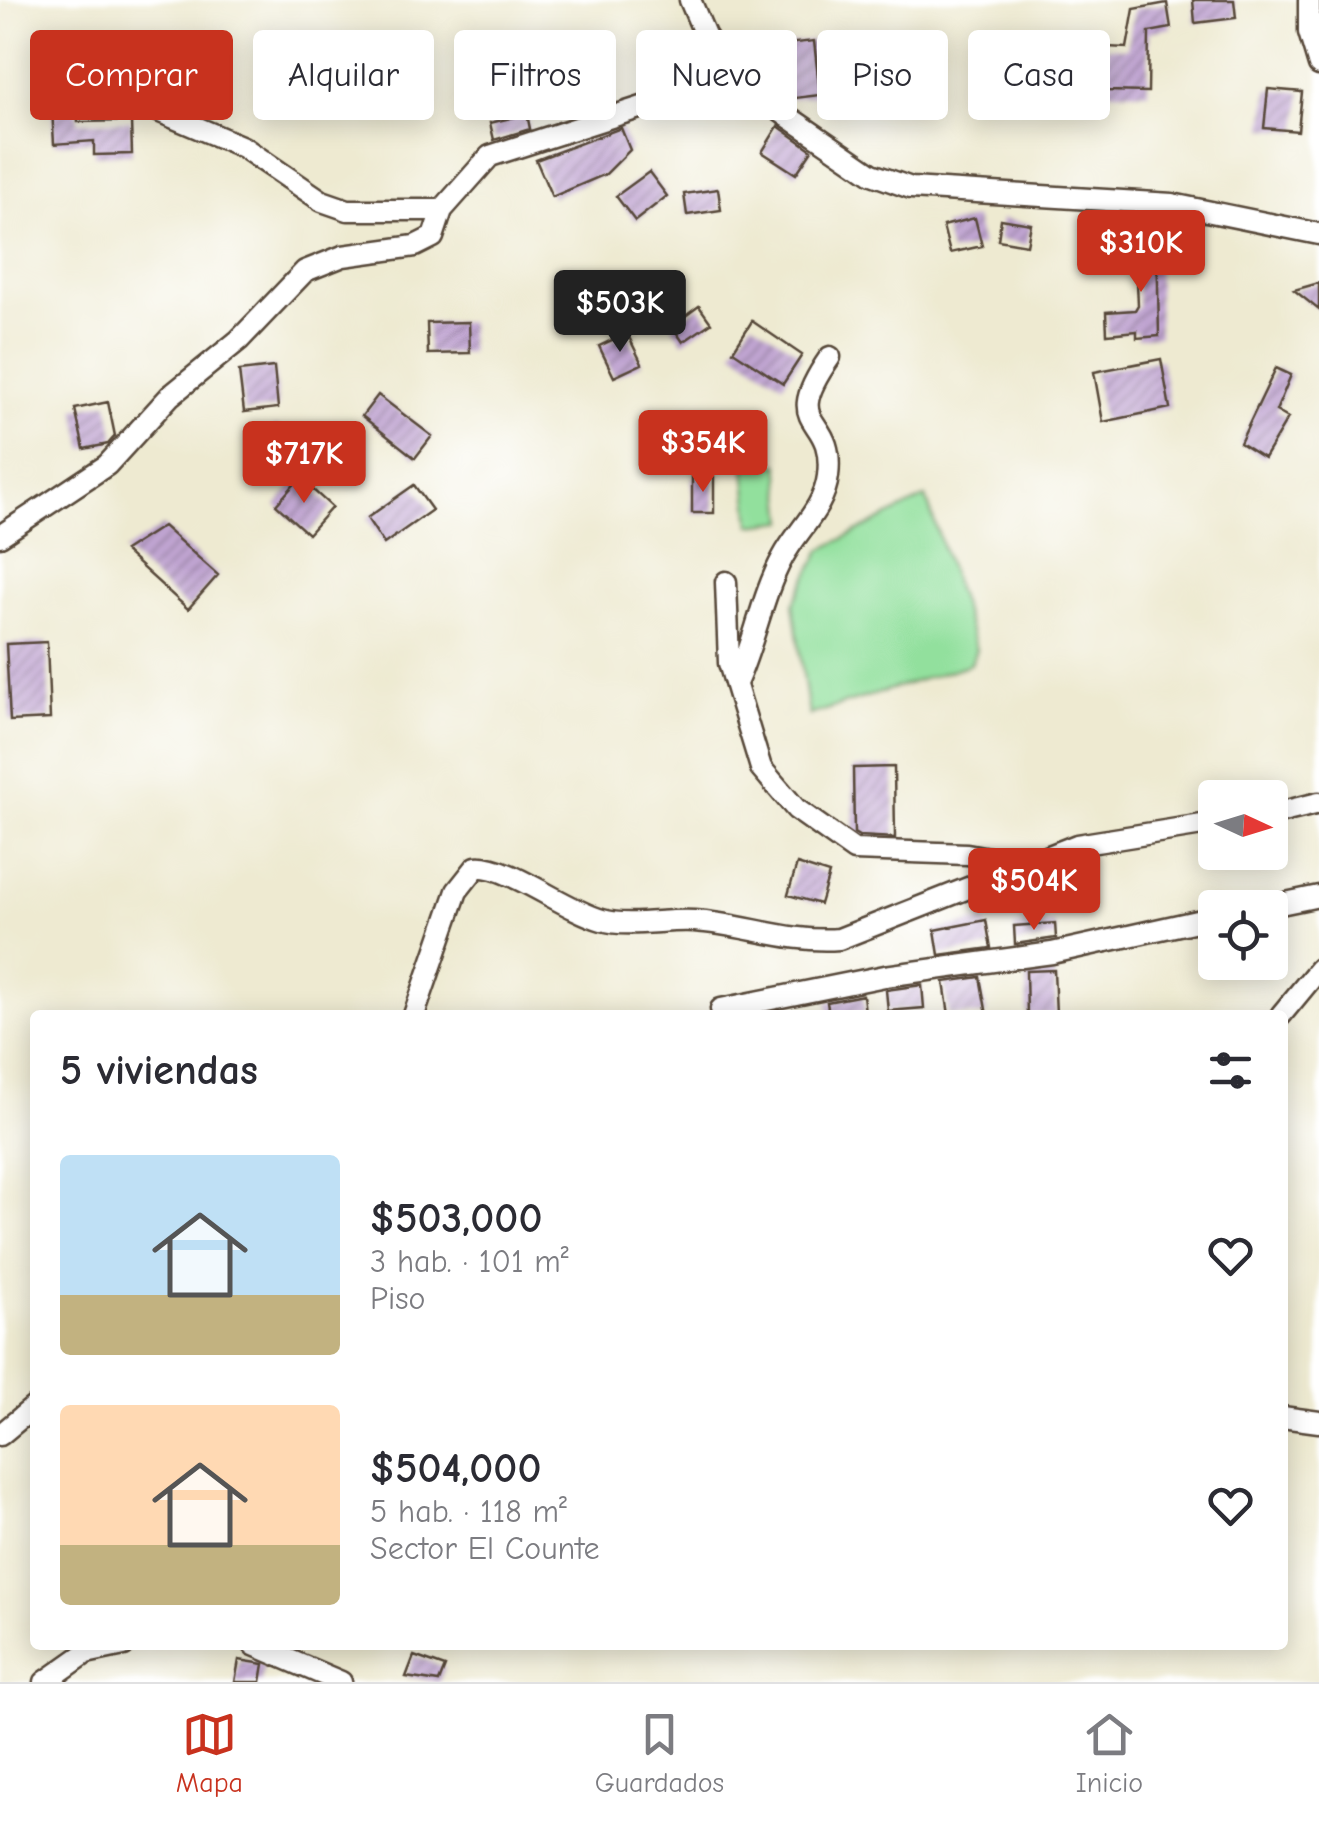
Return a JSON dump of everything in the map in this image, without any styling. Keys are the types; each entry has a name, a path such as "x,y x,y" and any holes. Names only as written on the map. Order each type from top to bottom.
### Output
{"street":[{"path":"690,0 702,30"},
{"path":"1309,0 1309,32 1319,65"},
{"path":"0,536 107,465 170,396 239,340 305,271 343,256 415,246 433,237 442,210 490,156 636,109"},
{"path":"179,120 242,147 322,201 348,210 442,210"},
{"path":"793,120 872,174 911,188 1172,204 1319,234"},
{"path":"737,681 783,556 824,498 829,448 807,412 805,398 830,357"},
{"path":"726,582 729,662 761,768 796,809 854,850 967,854 1027,865"},
{"path":"1288,811 1319,803"},
{"path":"416,1010 457,891 476,867 492,865 551,900 605,921 697,921 803,942 838,939 1077,845 1198,826"},
{"path":"1288,902 1319,896"},
{"path":"721,1009 885,976 1052,953 1198,921"},
{"path":"1285,1010 1319,969"},
{"path":"0,1435 30,1410"},
{"path":"1288,1418 1319,1422"},
{"path":"45,1682 86,1653 100,1650"},
{"path":"266,1650 341,1682"}],"green space":[{"path":"779,464 785,521 751,525 745,468"},
{"path":"926,497 976,649 971,664 809,715 793,604 821,550"}],"building":[{"path":"1193,0 1234,0 1236,18 1195,23"},
{"path":"1167,3 1171,28 1149,32 1148,92 1110,91 1110,47 1127,48 1134,9"},
{"path":"814,41 817,95 797,98 797,43"},
{"path":"1268,89 1302,92 1298,131 1264,128"},
{"path":"53,120 131,121 132,154 94,155 94,141 54,144"},
{"path":"528,120 530,129 494,140 490,123"},
{"path":"778,126 812,150 796,174 762,152"},
{"path":"621,128 630,150 606,174 552,197 536,160"},
{"path":"649,172 667,196 635,221 616,196"},
{"path":"718,189 721,210 687,215 684,194"},
{"path":"975,218 982,246 950,253 943,226"},
{"path":"1001,219 1031,224 1027,245 998,240"},
{"path":"1157,236 1159,336 1137,338 1137,331 1107,334 1106,312 1135,310 1138,305 1135,237"},
{"path":"1319,283 1319,310 1294,290"},
{"path":"699,306 711,323 683,342 672,326"},
{"path":"752,321 802,355 783,384 733,351"},
{"path":"469,322 470,353 428,354 427,323"},
{"path":"627,333 642,364 614,377 599,346"},
{"path":"1161,359 1170,408 1103,422 1094,372"},
{"path":"274,367 278,408 244,412 239,371"},
{"path":"1276,368 1291,375 1276,411 1288,418 1264,458 1240,443"},
{"path":"378,395 432,436 415,458 362,416"},
{"path":"108,402 115,436 108,444 84,449 75,409"},
{"path":"278,426 290,441 267,459 258,433"},
{"path":"692,477 714,477 714,513 692,513"},
{"path":"300,478 332,507 308,534 276,505"},
{"path":"414,485 432,510 384,544 367,518"},
{"path":"163,526 218,575 188,609 124,551"},
{"path":"47,642 50,719 10,721 6,644"},
{"path":"894,767 895,838 859,836 854,833 853,768"},
{"path":"797,864 829,874 820,904 788,895"},
{"path":"986,920 991,948 939,955 935,930"},
{"path":"1055,923 1056,938 1015,944 1014,926"},
{"path":"1054,970 1056,1010 1027,1010 1026,971"},
{"path":"980,977 986,1010 948,1010 944,982"},
{"path":"922,985 924,1008 888,1010 886,990"},
{"path":"863,995 865,1010 828,1010 827,1002"},
{"path":"414,1656 445,1667 439,1682 406,1677"},
{"path":"239,1660 264,1664 261,1682 235,1682"}]}
